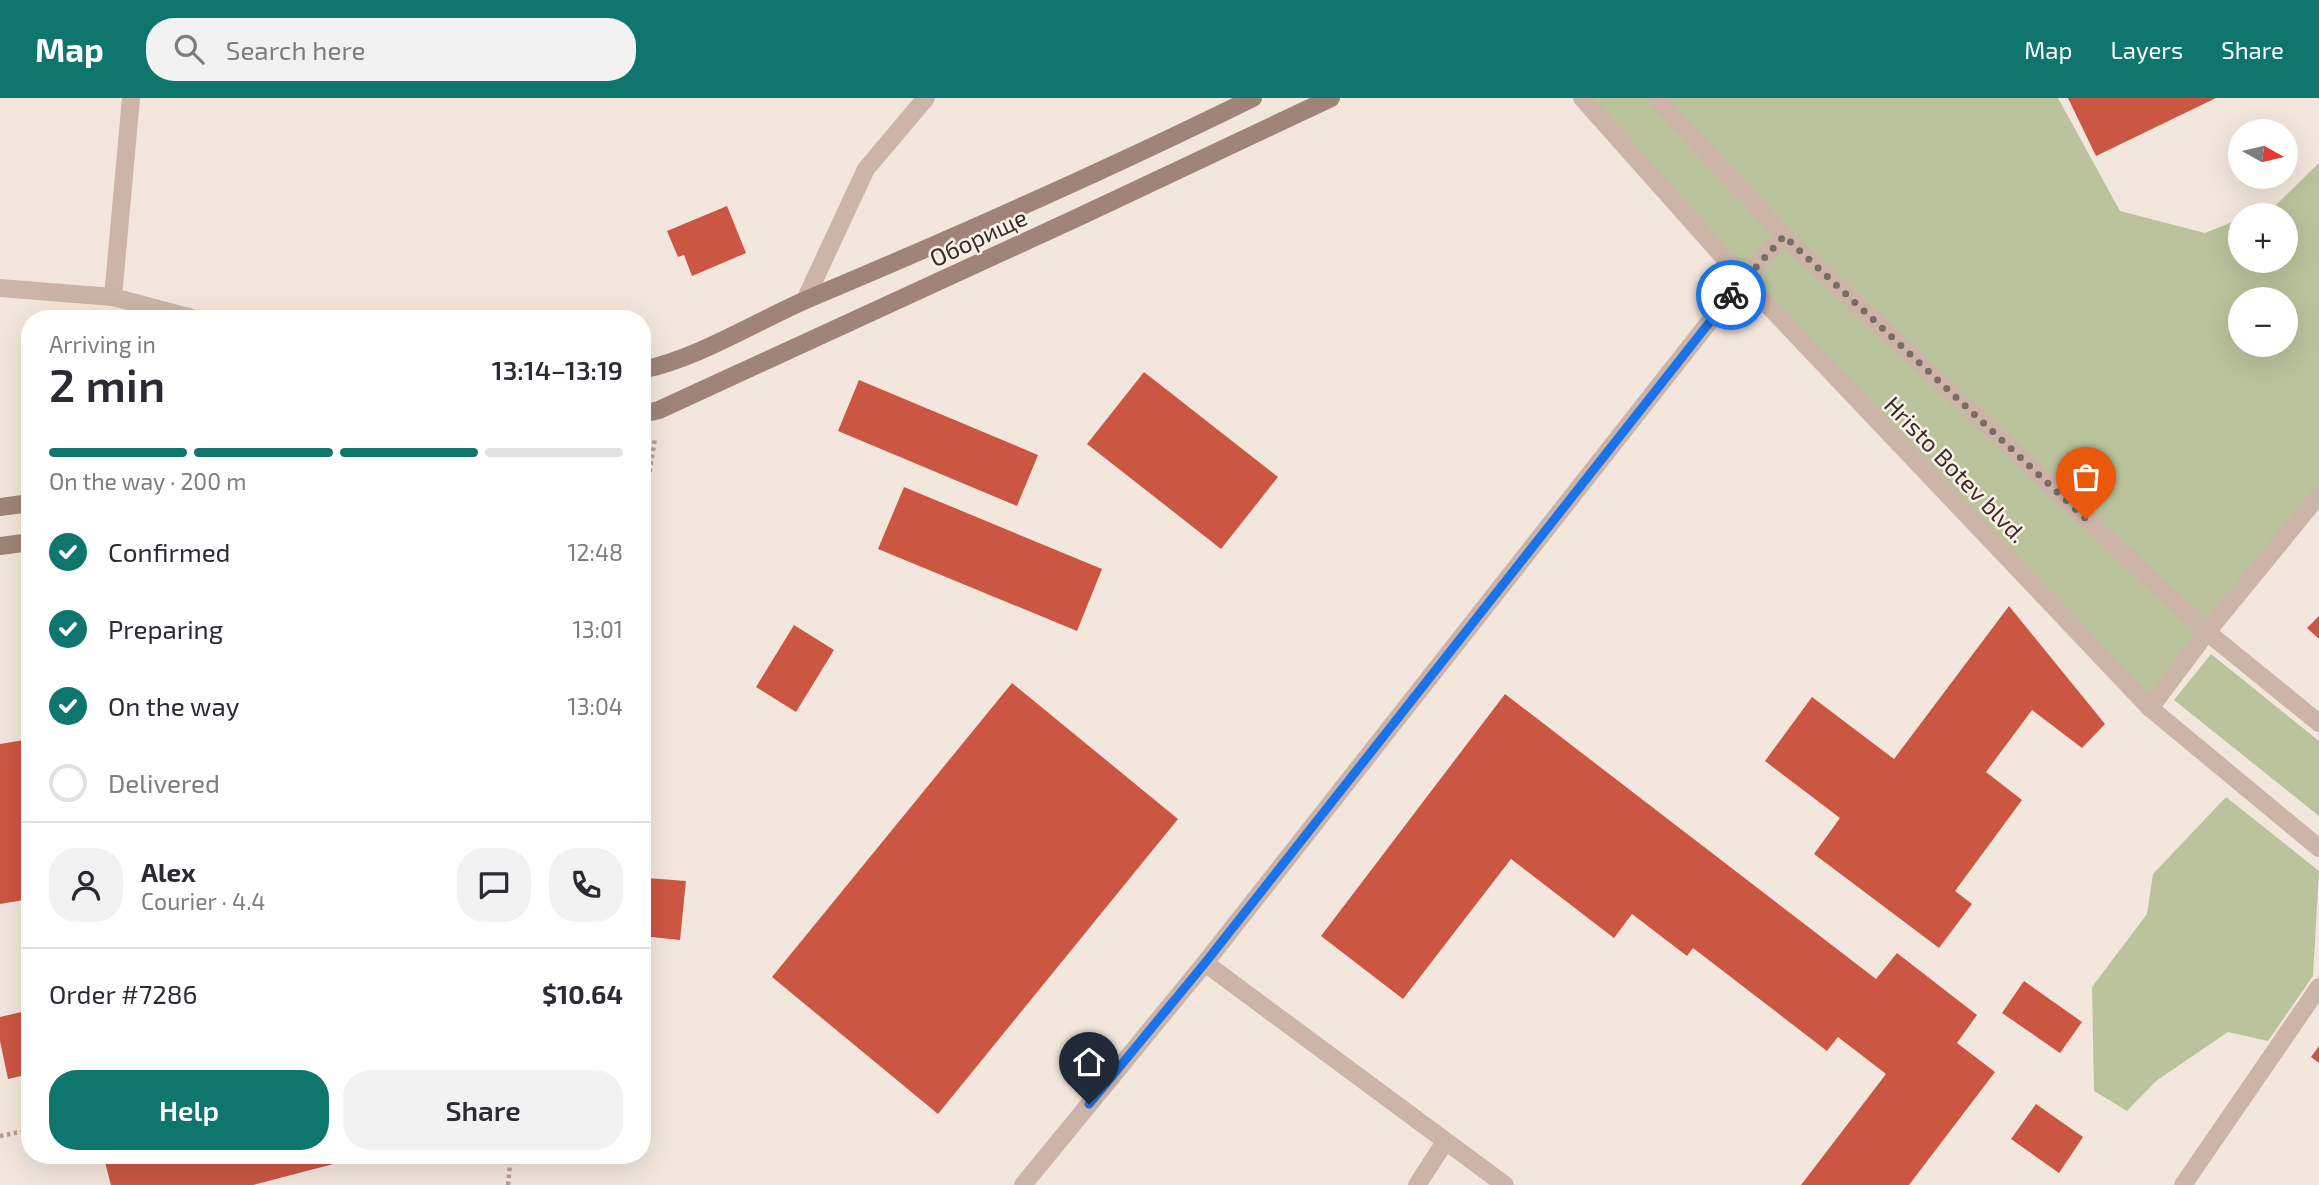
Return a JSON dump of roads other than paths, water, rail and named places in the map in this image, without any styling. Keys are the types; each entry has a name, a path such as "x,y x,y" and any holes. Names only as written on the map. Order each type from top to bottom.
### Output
{"main road":[{"name":"Оборище","path":"651,367 707,348 806,300 1168,140 1253,98"},
{"name":"Оборище","path":"651,412 1083,215 1331,98"},
{"path":"0,508 21,504"},
{"path":"0,546 21,543"}],"street":[{"path":"113,297 131,98"},
{"path":"806,300 866,169 926,98"},
{"name":"Hristo Botev blvd.","path":"1582,98 1743,279 2150,708 2319,848"},
{"name":"Hristo Botev blvd.","path":"1656,98 1784,236 2207,632 2319,723"},
{"path":"1023,1185 1205,963 1743,279 1784,236"},
{"path":"0,288 113,297 162,310"},
{"path":"2150,708 2207,632 2319,495"},
{"path":"1205,963 1505,1185"},
{"path":"2183,1185 2319,987"},
{"path":"1417,1185 1445,1142"}]}
